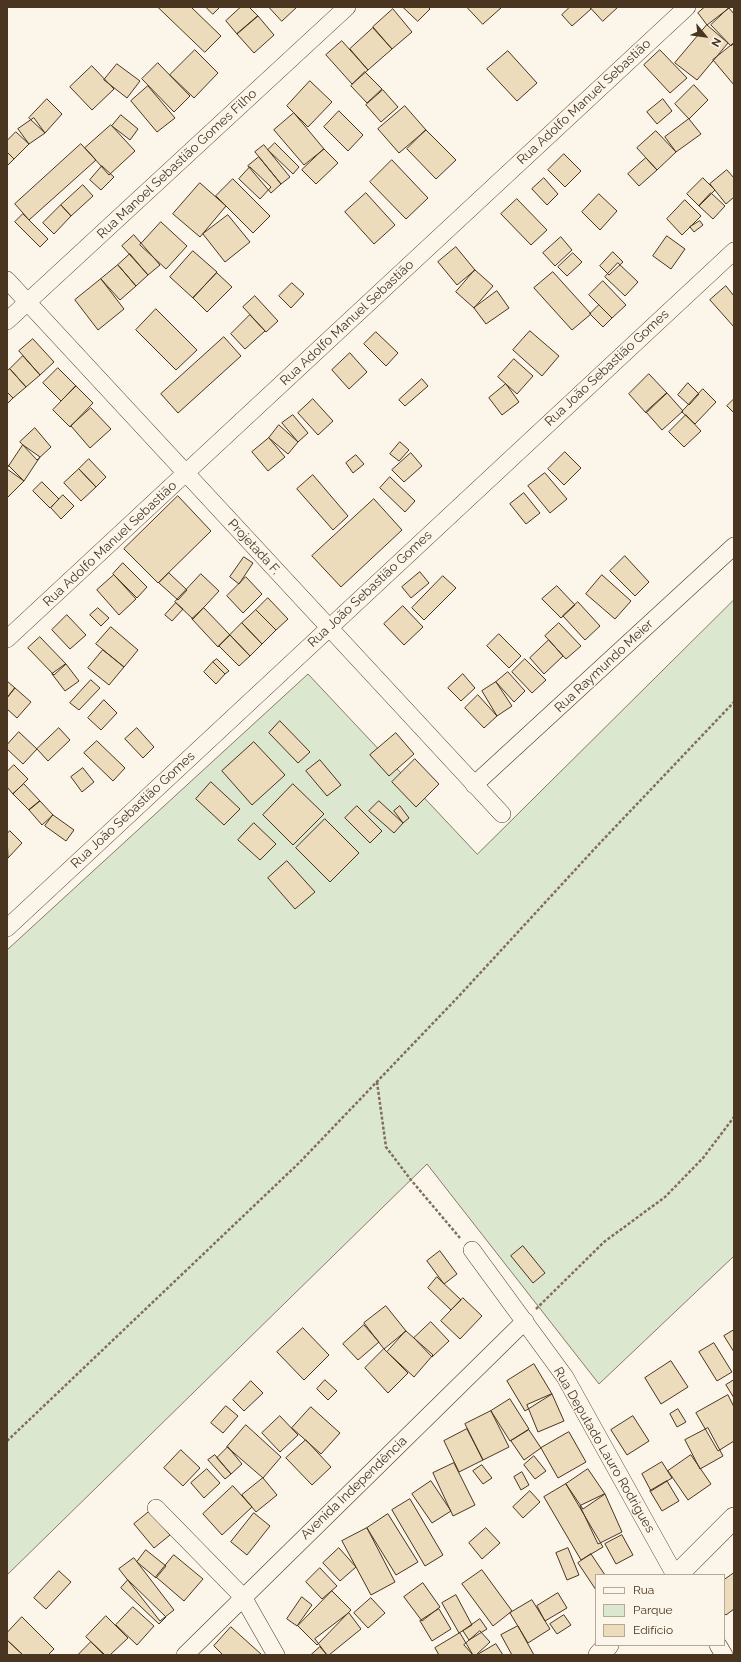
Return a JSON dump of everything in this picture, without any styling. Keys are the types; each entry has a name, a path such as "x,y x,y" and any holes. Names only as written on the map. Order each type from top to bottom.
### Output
{"street":[{"name":"Rua Manoel Sebastião Gomes Filho","path":"7,321 348,7"},
{"name":"Rua Adolfo Manuel Sebastião","path":"7,639 687,7"},
{"name":"Rua João Sebastião Gomes","path":"7,928 734,251"},
{"name":"Projetada F,","path":"7,280 502,814"},
{"name":"Rua Raymundo Meier","path":"474,785 734,546"},
{"name":"Rua Deputado Lauro Rodrigues","path":"472,1250 565,1377 675,1574"},
{"name":"Avenida Independência","path":"185,1655 242,1597 525,1321"},
{"path":"156,1508 242,1597 276,1655"},
{"path":"677,1574 734,1518"},
{"path":"599,1655 607,1646"},
{"path":"719,1646 724,1655"}],"path":[{"path":"7,1441 300,1162 734,702"},
{"path":"377,1082 386,1147 452,1230 472,1250"},
{"path":"525,1321 604,1242 665,1197 703,1158 734,1118"}],"green space":[{"path":"734,600 734,1256 599,1384 427,1164 7,1575 7,950 308,674 477,854"}],"building":[{"path":"158,7 191,7 221,36 205,52"},
{"path":"206,7 220,7 213,14"},
{"path":"241,7 249,7 258,16 237,34 226,21"},
{"path":"269,7 297,7 282,21"},
{"path":"403,7 428,7 430,9 418,21"},
{"path":"467,7 502,7 483,24"},
{"path":"570,7 590,7 591,9 572,26 562,15"},
{"path":"590,7 618,7 603,21"},
{"path":"705,7 729,8 707,25 698,13"},
{"path":"729,8 734,14 734,43 731,46 711,25"},
{"path":"393,9 412,32 392,49 373,27"},
{"path":"258,16 274,35 254,53 237,34"},
{"path":"707,25 728,43 697,80 675,63"},
{"path":"373,28 392,49 368,70 350,49"},
{"path":"342,41 368,70 352,84 326,55"},
{"path":"734,43 734,85 713,60"},
{"path":"195,50 218,73 194,98 170,75"},
{"path":"660,50 687,78 670,93 644,65"},
{"path":"508,51 537,83 517,101 487,69"},
{"path":"158,63 190,96 174,112 142,79"},
{"path":"117,64 140,81 127,98 104,80"},
{"path":"92,66 114,89 92,110 70,87"},
{"path":"365,72 382,89 367,103 351,86"},
{"path":"310,81 332,102 308,127 287,106"},
{"path":"694,85 708,100 689,119 675,104"},
{"path":"148,86 175,118 157,132 131,101"},
{"path":"383,90 398,107 381,122 366,105"},
{"path":"47,99 62,114 45,133 29,118"},
{"path":"663,99 672,111 657,124 647,112"},
{"path":"405,106 426,130 399,153 378,129"},
{"path":"339,111 363,135 348,151 324,127"},
{"path":"294,113 324,149 304,165 274,130"},
{"path":"121,115 138,129 130,140 112,126"},
{"path":"34,118 45,133 29,144 18,129"},
{"path":"689,119 701,134 676,152 665,137"},
{"path":"111,125 135,151 109,175 85,148"},
{"path":"426,130 456,160 436,179 407,149"},
{"path":"656,131 676,152 657,170 637,148"},
{"path":"16,132 29,144 14,159 7,152 7,141"},
{"path":"275,143 299,167 293,174 268,150"},
{"path":"81,144 96,160 29,220 15,204"},
{"path":"264,145 290,177 281,184 255,152"},
{"path":"324,149 338,163 316,184 302,170"},
{"path":"7,152 14,159 7,166"},
{"path":"564,154 581,171 565,187 548,170"},
{"path":"259,157 281,184 271,193 248,166"},
{"path":"646,158 657,170 639,186 628,174"},
{"path":"392,160 428,198 406,219 370,182"},
{"path":"102,166 114,177 101,190 90,180"},
{"path":"250,167 271,187 260,199 239,179"},
{"path":"727,170 734,178 734,197 726,204 710,184"},
{"path":"544,178 558,194 547,205 532,189"},
{"path":"703,178 715,190 699,206 687,194"},
{"path":"233,179 270,216 253,233 216,196"},
{"path":"200,183 226,206 200,237 173,214"},
{"path":"83,185 93,196 71,216 61,205"},
{"path":"366,193 395,225 374,244 345,212"},
{"path":"711,193 725,206 713,219 699,206"},
{"path":"599,194 617,211 600,230 582,212"},
{"path":"517,199 547,230 531,245 501,214"},
{"path":"685,200 701,216 682,235 667,219"},
{"path":"61,205 71,216 54,234 43,223"},
{"path":"23,214 48,239 40,247 15,222"},
{"path":"228,215 250,242 225,262 203,234"},
{"path":"700,221 703,225 694,232 690,227"},
{"path":"161,222 187,246 166,269 140,245"},
{"path":"134,235 160,265 148,275 122,246"},
{"path":"667,236 685,249 671,269 653,256"},
{"path":"561,237 572,250 555,266 543,253"},
{"path":"456,247 475,270 457,285 438,262"},
{"path":"193,251 217,272 193,298 170,277"},
{"path":"613,252 623,262 609,275 600,266"},
{"path":"573,253 582,262 567,276 558,267"},
{"path":"130,254 148,275 136,286 118,265"},
{"path":"618,263 638,282 625,296 605,277"},
{"path":"118,265 136,286 120,300 101,279"},
{"path":"475,270 493,286 474,308 456,292"},
{"path":"553,272 591,314 572,330 534,288"},
{"path":"217,273 232,287 207,312 193,298"},
{"path":"101,279 124,309 98,330 75,300"},
{"path":"603,281 626,305 612,318 589,295"},
{"path":"292,283 304,294 291,308 279,296"},
{"path":"726,286 734,296 734,327 710,300"},
{"path":"497,291 509,308 486,324 474,308"},
{"path":"255,296 278,321 266,332 243,307"},
{"path":"599,305 612,318 603,327 590,314"},
{"path":"156,309 197,350 176,370 136,330"},
{"path":"250,315 265,331 245,349 231,334"},
{"path":"530,331 559,356 542,376 513,350"},
{"path":"376,332 398,353 386,366 364,344"},
{"path":"224,337 241,356 178,413 161,394"},
{"path":"33,339 54,362 40,375 19,351"},
{"path":"350,353 367,372 349,389 332,370"},
{"path":"23,356 40,375 26,387 10,369"},
{"path":"514,359 533,376 517,394 498,377"},
{"path":"58,368 76,386 61,401 43,383"},
{"path":"10,369 26,387 13,398 7,392 7,371"},
{"path":"649,374 667,393 646,413 629,394"},
{"path":"422,379 428,386 405,406 399,400"},
{"path":"688,383 699,394 689,405 678,395"},
{"path":"506,384 519,402 502,415 489,398"},
{"path":"76,386 93,403 70,427 53,410"},
{"path":"703,389 716,402 695,424 682,412"},
{"path":"7,392 13,398 7,404"},
{"path":"667,393 683,411 662,430 646,412"},
{"path":"313,399 333,421 318,435 298,413"},
{"path":"734,399 734,413 727,406"},
{"path":"91,408 111,429 90,448 71,426"},
{"path":"293,415 308,433 298,442 282,423"},
{"path":"686,415 701,431 684,447 669,432"},
{"path":"279,425 298,442 288,454 269,438"},
{"path":"35,428 51,447 37,460 20,442"},
{"path":"269,438 285,457 268,471 252,452"},
{"path":"400,442 409,450 399,461 390,454"},
{"path":"23,445 40,457 24,481 7,469"},
{"path":"565,452 581,468 564,485 548,469"},
{"path":"411,453 422,466 404,482 392,470"},
{"path":"356,455 364,464 353,473 346,463"},
{"path":"89,459 106,477 96,487 79,469"},
{"path":"8,465 24,481 7,498 7,467"},
{"path":"79,469 96,487 81,501 64,483"},
{"path":"545,473 567,499 550,513 528,486"},
{"path":"313,475 348,516 333,530 297,489"},
{"path":"390,477 415,501 405,512 380,488"},
{"path":"42,482 59,499 50,508 33,491"},
{"path":"524,493 540,513 526,524 510,504"},
{"path":"63,495 74,506 61,519 51,508"},
{"path":"178,496 211,531 158,583 124,549"},
{"path":"374,499 402,530 341,587 312,556"},
{"path":"625,556 649,582 635,596 610,571"},
{"path":"244,557 253,563 239,584 230,577"},
{"path":"123,563 147,587 137,598 113,574"},
{"path":"420,572 429,583 411,598 402,587"},
{"path":"169,573 187,590 178,600 159,583"},
{"path":"201,574 219,591 193,619 175,602"},
{"path":"114,575 136,599 119,615 97,590"},
{"path":"602,575 631,601 615,619 586,594"},
{"path":"443,576 456,588 424,620 412,608"},
{"path":"246,577 262,594 243,613 227,596"},
{"path":"557,586 575,605 561,618 542,599"},
{"path":"268,598 288,619 276,630 256,610"},
{"path":"578,602 600,626 585,640 563,616"},
{"path":"176,603 183,609 172,621 165,615"},
{"path":"403,606 423,627 404,645 384,624"},
{"path":"98,608 109,618 101,626 90,615"},
{"path":"204,608 230,635 218,647 192,619"},
{"path":"256,610 276,630 262,644 242,623"},
{"path":"67,615 86,635 70,649 52,630"},
{"path":"242,623 262,644 250,656 230,635"},
{"path":"559,623 581,646 566,659 545,636"},
{"path":"111,627 138,650 124,667 96,644"},
{"path":"499,634 521,656 509,668 487,646"},
{"path":"230,635 250,656 239,666 219,646"},
{"path":"40,637 66,664 54,675 28,648"},
{"path":"549,640 563,656 544,674 530,658"},
{"path":"103,650 124,667 109,685 88,668"},
{"path":"217,659 229,671 225,674 213,662"},
{"path":"525,659 546,680 532,693 512,672"},
{"path":"213,662 225,674 216,684 204,672"},
{"path":"66,664 79,681 65,691 52,674"},
{"path":"508,672 525,691 514,702 496,682"},
{"path":"463,674 475,688 461,701 448,688"},
{"path":"91,680 100,688 79,710 70,703"},
{"path":"7,681 15,688 7,698"},
{"path":"496,682 512,706 497,716 482,691"},
{"path":"15,688 31,702 17,718 7,709 7,698"},
{"path":"478,695 497,716 484,728 465,708"},
{"path":"104,700 117,713 101,730 88,718"},
{"path":"280,721 310,752 298,763 269,733"},
{"path":"59,728 70,740 48,761 37,749"},
{"path":"137,728 154,747 143,758 125,739"},
{"path":"19,732 37,749 23,764 7,749 7,745"},
{"path":"396,733 414,754 389,776 370,755"},
{"path":"97,741 125,768 113,781 84,753"},
{"path":"254,742 285,775 252,805 222,771"},
{"path":"415,759 439,784 416,807 392,782"},
{"path":"320,760 341,785 327,796 306,771"},
{"path":"14,765 28,779 13,794 7,787 7,772"},
{"path":"83,768 94,782 82,792 71,777"},
{"path":"211,782 240,809 224,825 196,799"},
{"path":"24,784 40,801 29,810 13,794"},
{"path":"293,784 324,814 293,845 263,815"},
{"path":"40,801 53,815 42,825 29,810"},
{"path":"379,801 403,823 394,833 369,811"},
{"path":"357,806 382,831 370,843 345,818"},
{"path":"400,806 409,818 403,823 394,811"},
{"path":"53,815 74,830 66,841 45,826"},
{"path":"325,819 359,853 330,882 296,848"},
{"path":"254,823 276,844 260,860 238,840"},
{"path":"10,831 22,843 8,858 7,834"},
{"path":"287,861 315,892 295,909 268,878"},
{"path":"523,1246 545,1273 533,1283 511,1256"},
{"path":"440,1251 457,1274 444,1284 427,1261"},
{"path":"437,1277 461,1300 451,1310 428,1288"},
{"path":"463,1298 482,1316 460,1339 441,1321"},
{"path":"386,1306 406,1331 384,1349 364,1323"},
{"path":"431,1322 449,1341 432,1357 414,1338"},
{"path":"364,1325 379,1342 358,1360 343,1344"},
{"path":"303,1328 329,1355 304,1380 277,1352"},
{"path":"734,1330 734,1352 724,1336"},
{"path":"406,1331 433,1355 414,1377 387,1352"},
{"path":"714,1343 732,1372 717,1381 699,1352"},
{"path":"384,1349 408,1373 388,1393 365,1368"},
{"path":"671,1361 688,1387 661,1404 645,1378"},
{"path":"534,1364 552,1394 525,1411 507,1381"},
{"path":"325,1380 337,1391 328,1400 317,1389"},
{"path":"734,1380 734,1398 726,1385"},
{"path":"251,1381 263,1393 244,1411 233,1400"},
{"path":"552,1394 564,1421 538,1432 527,1405"},
{"path":"728,1395 734,1407 734,1441 718,1451 696,1413"},
{"path":"510,1399 529,1429 510,1441 491,1411"},
{"path":"226,1406 238,1416 223,1433 211,1423"},
{"path":"311,1407 340,1433 321,1454 292,1428"},
{"path":"678,1409 686,1422 677,1427 670,1414"},
{"path":"491,1411 509,1447 483,1460 465,1424"},
{"path":"280,1416 298,1435 280,1452 262,1433"},
{"path":"633,1416 649,1441 627,1455 611,1430"},
{"path":"246,1425 281,1457 263,1478 227,1447"},
{"path":"708,1428 723,1456 700,1469 685,1440"},
{"path":"467,1429 483,1460 459,1472 444,1441"},
{"path":"529,1430 541,1448 524,1460 511,1441"},
{"path":"569,1432 586,1462 558,1478 541,1448"},
{"path":"306,1440 331,1467 312,1485 286,1458"},
{"path":"228,1447 242,1464 231,1474 217,1458"},
{"path":"181,1450 200,1468 183,1486 164,1468"},
{"path":"215,1455 231,1474 225,1479 208,1460"},
{"path":"691,1455 711,1484 688,1500 668,1471"},
{"path":"534,1456 546,1471 535,1479 524,1465"},
{"path":"662,1462 672,1478 651,1491 642,1474"},
{"path":"454,1463 475,1505 453,1516 433,1473"},
{"path":"482,1465 492,1478 483,1484 473,1471"},
{"path":"207,1469 220,1483 204,1498 191,1483"},
{"path":"588,1469 605,1494 583,1509 566,1484"},
{"path":"522,1472 529,1485 521,1490 514,1477"},
{"path":"263,1478 277,1495 256,1512 242,1495"},
{"path":"431,1481 451,1511 432,1523 412,1494"},
{"path":"667,1481 679,1501 662,1511 650,1491"},
{"path":"566,1484 603,1547 581,1560 544,1497"},
{"path":"233,1486 252,1507 222,1535 203,1514"},
{"path":"530,1491 540,1502 523,1518 513,1507"},
{"path":"605,1494 622,1532 598,1544 580,1506"},
{"path":"410,1499 443,1555 425,1566 392,1510"},
{"path":"150,1511 170,1535 154,1548 134,1524"},
{"path":"254,1513 270,1526 247,1555 231,1542"},
{"path":"388,1514 418,1562 396,1575 367,1528"},
{"path":"367,1528 395,1582 371,1595 342,1541"},
{"path":"486,1528 500,1543 482,1559 469,1543"},
{"path":"622,1535 633,1555 616,1564 605,1544"},
{"path":"339,1548 356,1567 340,1581 323,1563"},
{"path":"568,1548 579,1575 567,1580 556,1553"},
{"path":"146,1550 166,1566 156,1578 137,1562"},
{"path":"591,1554 604,1574 595,1574 595,1588 578,1563"},
{"path":"174,1555 203,1579 184,1601 156,1577"},
{"path":"134,1558 174,1610 160,1621 119,1569"},
{"path":"320,1568 337,1586 322,1599 306,1582"},
{"path":"482,1570 512,1611 493,1626 462,1584"},
{"path":"59,1571 71,1582 46,1609 34,1598"},
{"path":"734,1573 734,1609 726,1615 725,1614 725,1579"},
{"path":"128,1580 166,1617 159,1624 121,1588"},
{"path":"423,1583 440,1607 422,1621 404,1597"},
{"path":"332,1591 351,1610 317,1645 298,1626"},
{"path":"558,1593 567,1608 545,1621 537,1606"},
{"path":"456,1595 472,1625 459,1633 442,1603"},
{"path":"302,1597 312,1605 297,1626 287,1619"},
{"path":"371,1598 385,1613 368,1628 354,1613"},
{"path":"532,1600 550,1629 528,1643 510,1613"},
{"path":"133,1607 154,1626 137,1645 116,1625"},
{"path":"439,1609 451,1629 432,1641 420,1621"},
{"path":"349,1613 361,1629 329,1655 327,1655 315,1639"},
{"path":"564,1615 571,1625 557,1634 550,1624"},
{"path":"106,1616 128,1638 110,1655 105,1655 86,1637"},
{"path":"22,1617 54,1649 48,1655 23,1655 7,1640 7,1633"},
{"path":"480,1619 487,1629 469,1640 463,1631"},
{"path":"518,1626 534,1655 512,1655 501,1635"},
{"path":"231,1627 262,1655 223,1655 214,1646"},
{"path":"480,1631 490,1642 476,1655 473,1655 464,1645"},
{"path":"460,1633 473,1655 439,1655 435,1648"},
{"path":"7,1640 23,1655 7,1655"},
{"path":"91,1642 104,1655 78,1655"},
{"path":"496,1644 503,1655 477,1655"},
{"path":"320,1647 327,1655 311,1655"}]}
